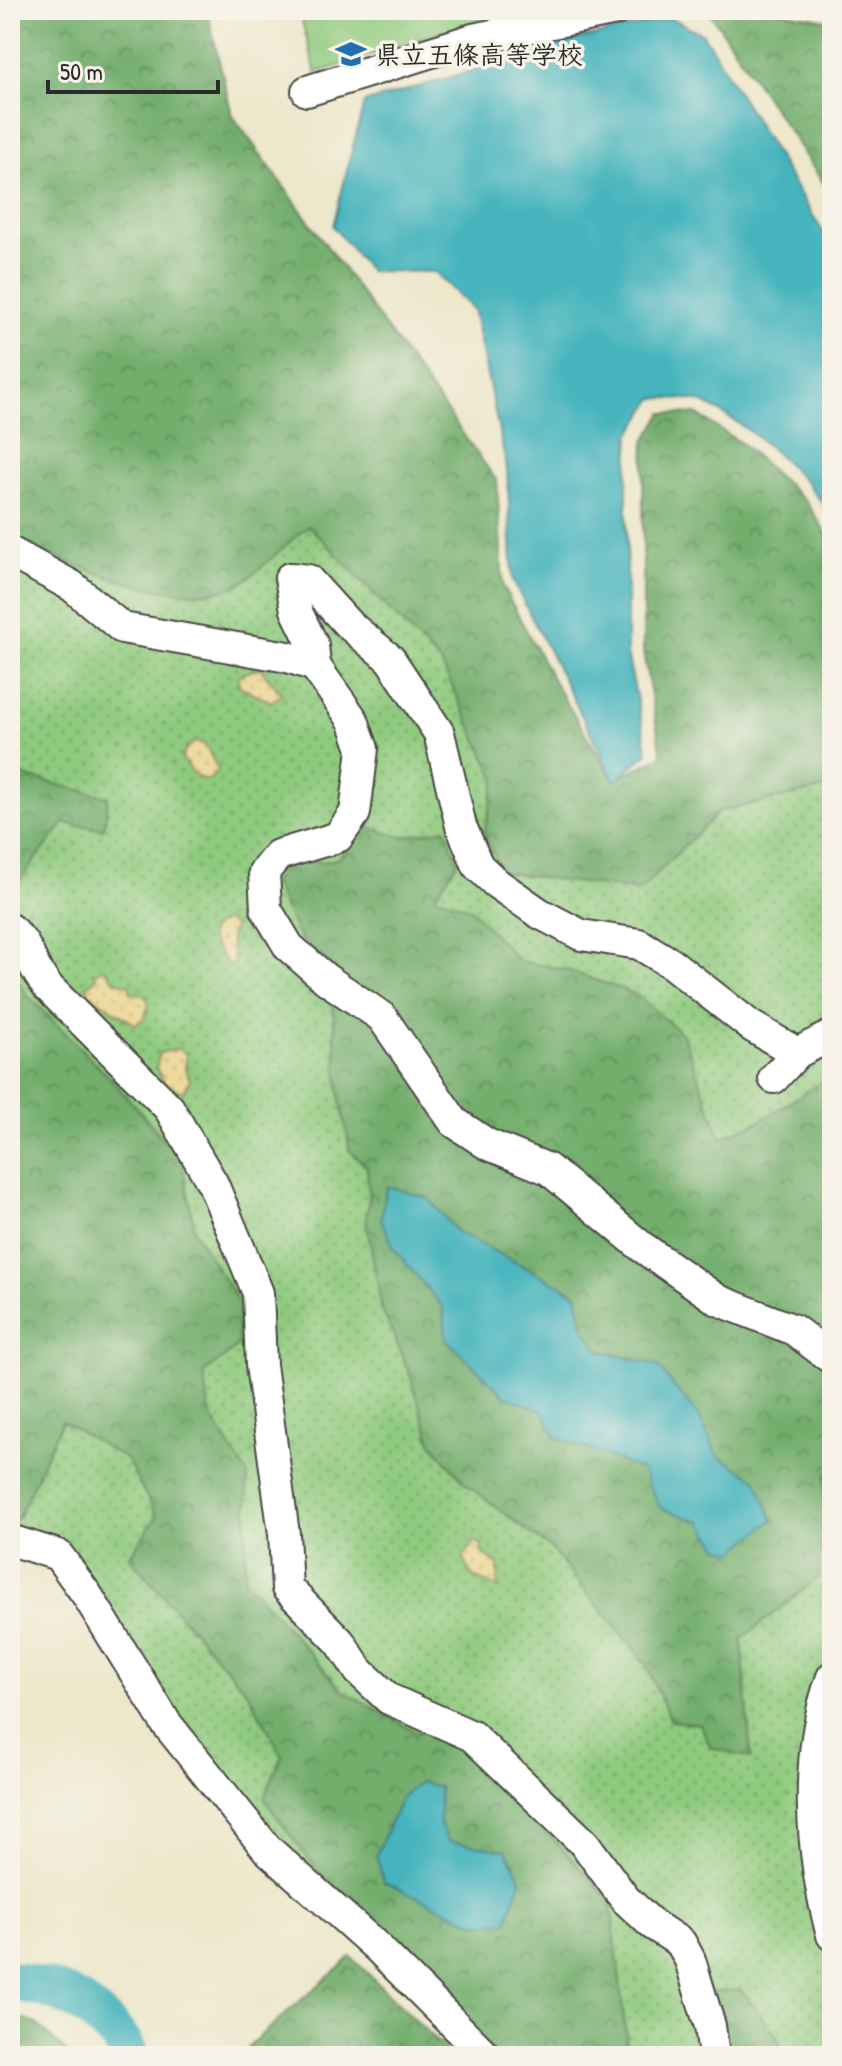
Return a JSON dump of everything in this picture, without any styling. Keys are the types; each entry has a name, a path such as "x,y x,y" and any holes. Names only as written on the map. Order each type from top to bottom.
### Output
{"street":[{"path":"307,91 473,39 616,10"},
{"path":"10,552 72,586 122,628 288,657 315,666"},
{"path":"797,1053 751,1026 672,964 639,944 581,935 539,913 496,883 478,866 461,826 439,733 390,659 347,623 308,580 290,578 296,610 313,645 315,666 353,720 363,749 355,813 338,837 278,855 264,872 266,909 289,947 326,979 382,1017 454,1122 487,1144 548,1169 642,1247 718,1300 794,1330 832,1359"},
{"path":"10,929 28,945 32,969 169,1108 213,1184 258,1293 261,1365 284,1534 287,1588 330,1630 359,1671 389,1699 472,1736 585,1844 625,1899 652,1924 681,1943 690,1960 710,2026 714,2056"},
{"path":"774,1078 797,1053 832,1035"},
{"path":"10,1540 58,1555 87,1595 166,1723 267,1849 377,1947 486,2056"},
{"path":"832,1677 820,1719 814,1778 818,1884 832,1935"}],"green space":[{"path":"10,10 207,10 232,115 497,481 503,587 555,684 614,780 662,756 643,652 643,491 645,441 663,413 696,414 744,445 807,503 832,542 832,787 720,811 639,891 502,872 484,833 496,779 441,663 309,526 241,583 207,592 149,588 119,580 10,536"},
{"name":"県立五條高等学校","path":"299,10 534,10 476,21 316,73"},
{"path":"708,10 773,10 832,21 832,196"},
{"path":"10,389 376,491 599,825 832,723 832,2056 474,2056 238,1797 135,1662 66,1559 10,1532"},
{"path":"10,769 28,777 108,797 104,829 64,823 10,893"},
{"path":"363,826 402,837 446,829 458,862 435,896 470,908 519,961 567,970 635,994 683,1035 721,1138 760,1121 832,1075 832,1474 826,1474 819,1577 742,1639 751,1758 711,1748 700,1724 671,1721 645,1663 551,1549 465,1483 432,1444 408,1369 382,1310 366,1219 369,1201 367,1167 350,1151 339,1092 333,1006 341,975 300,938 273,883 283,867 336,859"},
{"path":"10,965 25,993 112,1080 182,1160 195,1233 239,1303 238,1346 204,1373 210,1415 248,1475 245,1580 343,1691 418,1733 427,1725 460,1740 486,1779 547,1832 611,1901 628,2056 495,2056 373,1933 316,1868 264,1798 282,1755 248,1693 129,1557 157,1516 127,1460 62,1421 18,1518 10,1522"},
{"path":"351,1957 452,2056 243,2056 252,2043"},
{"path":"741,1990 776,2035 784,2056 730,2056 710,1992"},
{"path":"10,2014 37,2024 71,2056 10,2056"}],"sand":[{"path":"260,668 282,694 271,702 239,686 239,675"},
{"path":"195,742 205,744 218,770 209,780 197,777 182,759 186,748"},
{"path":"225,920 234,927 230,938 234,965 227,964 209,937 210,930"},
{"path":"105,969 115,981 130,985 130,992 145,996 149,1003 144,1019 135,1024 89,994 87,986 97,978 95,973"},
{"path":"179,1049 186,1054 185,1070 190,1079 184,1092 165,1084 156,1068 160,1053"},
{"path":"475,1541 482,1545 481,1552 498,1565 498,1588 472,1576 463,1557"}],"water":[{"path":"671,18 703,34 832,247 832,517 791,467 740,424 698,401 654,398 630,435 627,488 627,653 648,753 615,781 513,581 507,469 473,309 435,272 369,271 333,226 364,103 582,38"},
{"path":"387,1186 428,1198 457,1232 577,1294 584,1328 600,1351 657,1365 700,1418 717,1455 757,1480 773,1520 734,1552 719,1547 701,1522 660,1508 642,1470 556,1437 543,1411 505,1396 447,1340 442,1306 394,1249 381,1219"},
{"path":"421,1782 439,1787 440,1825 448,1841 506,1850 521,1879 507,1922 477,1924 384,1882 376,1855 402,1796"}],"waterway":[{"path":"10,1980 57,1992 79,2002 113,2031 129,2056"}],"place":[{"name":"県立五條高等学校","path":"351,54"}]}
